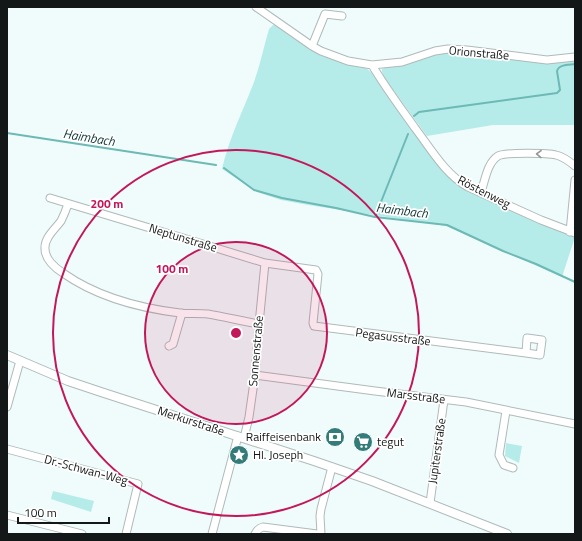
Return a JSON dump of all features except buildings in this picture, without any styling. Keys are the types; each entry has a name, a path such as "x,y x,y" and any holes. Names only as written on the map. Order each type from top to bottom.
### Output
{"main road":[{"name":"Merkurstraße","path":"9,356 68,381 372,481 506,534"}],"street":[{"name":"Orionstraße","path":"256,7 321,51 348,61 372,65 402,62 435,51 448,49 547,60 575,57"},
{"path":"312,46 325,14 342,16"},
{"name":"Röstenweg","path":"372,65 392,96 447,171 460,182 572,232"},
{"path":"481,192 490,165 498,156 508,153 555,154 566,158 575,166"},
{"path":"572,232 575,180"},
{"name":"Neptunstraße","path":"50,198 265,263 312,269 318,272"},
{"path":"68,204 66,212 46,242 45,248 49,260 58,269 72,279 91,289 154,309 182,313 208,314 259,324"},
{"name":"Sonnenstraße","path":"212,534 241,437 249,417 255,375 265,263"},
{"name":"Pegasusstraße","path":"318,272 313,323 314,326 526,353"},
{"path":"169,346 173,344 182,313"},
{"path":"7,407 20,361"},
{"name":"Marsstraße","path":"255,375 466,402 575,424"},
{"name":"Jupiterstraße","path":"430,503 444,400"},
{"path":"506,411 499,455 504,465 512,468"},
{"name":"Dr.-Schwan-Weg","path":"7,449 138,484 126,534"},
{"path":"321,534 321,509 332,467"},
{"path":"7,515 82,534"},
{"path":"255,534 257,530 263,527 318,534"}],"shaded area":[{"path":"273,25 276,25 315,51 330,58 366,68 372,73 441,169 456,184 536,221 575,237 562,277 446,226 281,200 257,192 222,169 232,135 254,82 269,29"},
{"path":"447,51 553,63 575,60 575,125 493,125 427,136 385,79 382,69"},
{"path":"506,443 522,446 519,463 505,456"},
{"path":"53,491 94,501 91,512 51,499"}],"waterway":[{"path":"414,116 419,112 557,93 560,90 558,69 564,65 575,64"},
{"name":"Haimbach","path":"7,133 216,165"},
{"path":"375,217 408,134"},
{"name":"Haimbach","path":"224,168 254,190 282,198 375,217 447,225 575,282"}],"place":[{"name":"Raiffeisenbank","path":"335,437"},
{"name":"tegut","path":"363,442"},
{"name":"Hl. Joseph","path":"239,455"}]}
